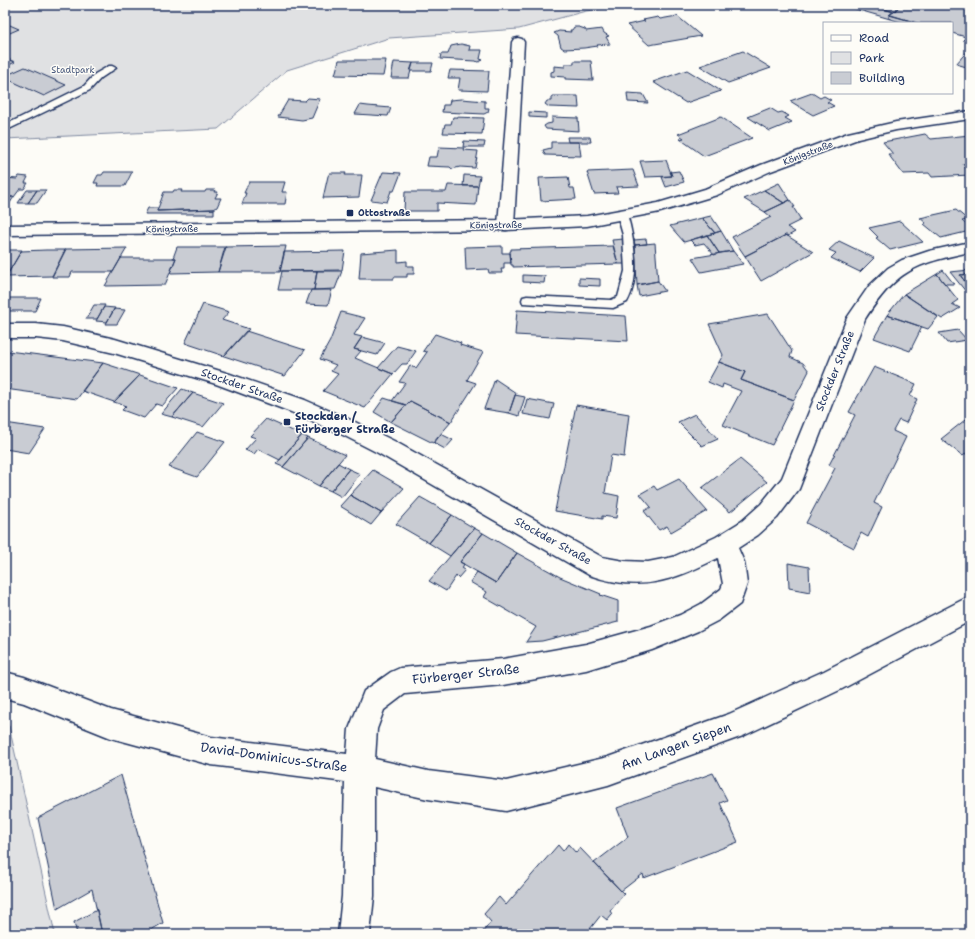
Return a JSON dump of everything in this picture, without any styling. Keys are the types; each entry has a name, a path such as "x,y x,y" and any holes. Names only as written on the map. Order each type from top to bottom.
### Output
{"street":[{"path":"506,226 518,42"},
{"name":"Königstraße","path":"5,230 506,226 587,221 660,207 711,192 766,168 853,136 896,126 970,115"},
{"name":"Stockder Straße","path":"5,332 36,331 63,334 115,346 223,379 298,406 346,427 386,447 598,567 624,572 648,573 676,568 724,544 750,528 770,511 791,483 856,318 870,297 886,279 901,267 970,247"},
{"name":"Fürberger Straße","path":"354,934 358,896 360,770 363,729 374,701 400,682 503,672 586,658 652,638 689,623 710,612 730,596 735,584 732,562 724,544"},
{"name":"Am Langen Siepen","path":"360,770 428,785 506,796 608,771 733,726 833,680 970,608"},
{"name":"David-Dominicus-Straße","path":"5,685 24,690 111,724 211,751 360,770"}],"lane":[{"path":"5,128 86,88 98,76 112,68"},
{"path":"528,300 614,304 623,299 630,271 628,235 622,214"}],"green space":[{"name":"Stadtpark","path":"5,5 625,5 586,11 519,29 389,38 287,70 218,129 5,139"},
{"path":"5,724 9,726 55,934 5,934"}],"building":[{"path":"842,5 879,5 877,7 894,12 889,15 890,19"},
{"path":"879,5 901,5 894,12 877,7"},
{"path":"901,5 970,5 970,42 963,40 966,37 953,33 953,22 914,22 889,15"},
{"path":"890,15 914,22 901,22 890,19"},
{"path":"677,16 701,36 649,45 627,25 658,17 660,19"},
{"path":"5,23 19,29 5,35"},
{"path":"574,27 585,29 586,31 602,29 604,33 609,36 606,37 610,44 564,49 561,47 558,36 554,33 559,31 571,32 570,30"},
{"path":"461,44 470,46 469,50 482,50 480,59 483,60 479,62 440,59 441,54 448,54 451,46"},
{"path":"970,48 970,68 956,64"},
{"path":"743,51 771,68 728,83 700,66"},
{"path":"5,58 15,62 5,67"},
{"path":"339,60 386,60 383,76 335,75"},
{"path":"574,61 591,61 593,80 565,79 565,77 551,76 551,72 554,71 554,66 565,67 565,64 574,64"},
{"path":"394,62 413,63 409,78 391,78"},
{"path":"413,63 433,63 431,71 410,71"},
{"path":"25,67 66,85 44,96 5,78 5,76"},
{"path":"450,70 489,71 487,91 458,90 460,78 448,78"},
{"path":"687,70 721,91 686,103 653,82"},
{"path":"627,93 643,94 648,103 628,102"},
{"path":"812,93 820,98 824,96 831,100 827,102 834,106 813,115 790,101"},
{"path":"552,96 578,96 579,108 549,107 545,104 547,101 552,101"},
{"path":"308,98 320,99 312,118 302,120 278,117 288,100 305,101"},
{"path":"461,99 485,101 485,108 489,108 488,112 484,114 442,112 443,105 449,105 450,100"},
{"path":"360,105 391,108 388,116 355,114"},
{"path":"770,108 778,113 782,112 789,116 785,118 792,122 770,131 748,117"},
{"path":"529,112 546,113 546,118 529,117"},
{"path":"453,117 484,118 482,134 443,133 445,124 451,124"},
{"path":"552,117 578,118 579,131 546,129 544,126 552,123"},
{"path":"721,117 752,138 704,156 680,139 684,138 678,134"},
{"path":"925,134 931,139 970,135 970,164 963,164 970,175 932,177 929,173 903,174 888,154 893,154 883,142"},
{"path":"567,137 590,137 591,142 568,142"},
{"path":"464,141 485,142 484,147 463,147"},
{"path":"551,142 579,142 581,156 545,155 543,150 551,148"},
{"path":"439,147 464,148 463,150 478,151 475,168 460,167 452,169 450,167 427,166 429,157 437,157"},
{"path":"666,160 672,176 645,177 640,161"},
{"path":"633,170 639,186 616,187 618,193 594,194 587,172"},
{"path":"679,171 684,182 666,187 662,177 672,176 670,172"},
{"path":"104,172 132,172 125,186 97,186 98,183 94,183 98,175 102,175"},
{"path":"383,172 401,173 394,191 391,191 387,202 371,200"},
{"path":"330,173 362,175 359,197 323,198"},
{"path":"464,175 480,176 478,186 463,186"},
{"path":"19,176 28,177 25,183 28,183 24,189 20,189 14,197 5,197 5,178 17,179"},
{"path":"568,177 570,188 574,188 576,199 541,201 539,178"},
{"path":"249,182 285,182 282,192 287,192 285,204 242,204 246,193 244,193"},
{"path":"779,183 790,200 784,203 764,190"},
{"path":"448,185 478,186 476,205 437,203 437,211 404,211 405,192 446,192"},
{"path":"27,190 37,190 28,203 18,203"},
{"path":"37,190 46,190 37,203 28,203"},
{"path":"174,190 182,190 181,192 205,192 206,190 215,190 214,192 218,192 215,198 221,198 217,207 214,209 157,211 164,192 173,192"},
{"path":"764,190 784,203 765,212 744,199"},
{"path":"5,197 14,197 5,210"},
{"path":"790,200 801,220 787,227 795,232 745,256 732,237 771,217 765,212"},
{"path":"148,208 158,208 157,211 214,209 214,214 145,214"},
{"path":"956,210 968,220 962,221 970,228 970,231 941,238 924,224 926,223 920,218"},
{"path":"711,216 721,231 715,233 702,218"},
{"path":"702,218 715,233 684,242 670,226"},
{"path":"900,221 923,242 890,250 876,238 878,237 869,228"},
{"path":"721,231 733,251 719,253 707,235"},
{"path":"707,235 719,253 714,255 704,243 695,245 690,240"},
{"path":"786,235 813,252 761,281 745,256"},
{"path":"624,239 625,264 618,264 612,240"},
{"path":"646,239 647,244 635,245 634,240"},
{"path":"839,241 874,258 860,272 831,258 836,253 829,250"},
{"path":"655,243 658,281 637,285 635,245"},
{"path":"286,246 280,272 218,272 225,247"},
{"path":"502,246 502,253 510,253 511,263 504,263 504,269 501,269 502,273 489,273 488,269 466,270 465,247"},
{"path":"613,246 618,264 513,267 513,265 511,265 511,249"},
{"path":"177,247 226,247 218,272 170,273 176,258 173,258"},
{"path":"127,248 113,272 72,272 70,277 52,277 66,249"},
{"path":"5,250 22,250 7,275 5,275"},
{"path":"65,250 52,276 6,277 21,251"},
{"path":"398,250 398,262 407,261 407,266 414,266 414,274 407,274 407,277 394,277 394,279 359,279 361,253"},
{"path":"345,251 342,270 280,271 284,252"},
{"path":"733,251 743,264 701,272 692,258"},
{"path":"121,258 176,258 165,285 105,286"},
{"path":"943,270 954,284 945,284 937,274"},
{"path":"970,270 970,274 960,275 970,288 970,294 967,293 950,272"},
{"path":"282,271 317,271 314,290 278,290"},
{"path":"317,271 342,271 335,289 314,290"},
{"path":"937,274 958,300 952,304 960,308 942,319 904,294"},
{"path":"970,274 970,288 960,275"},
{"path":"523,275 545,276 544,283 523,282"},
{"path":"579,278 600,279 600,286 579,285"},
{"path":"658,281 665,291 639,296 637,285"},
{"path":"311,290 332,290 328,305 306,304"},
{"path":"904,294 938,317 928,329 887,315"},
{"path":"5,298 41,298 35,311 5,311"},
{"path":"203,304 229,312 222,320 249,329 224,356 185,343"},
{"path":"94,305 105,305 97,319 86,319"},
{"path":"104,307 115,308 107,322 96,321"},
{"path":"114,309 125,310 117,324 106,324"},
{"path":"517,310 626,316 628,341 515,335"},
{"path":"341,312 365,318 354,335 362,337 354,349 361,351 355,358 393,374 365,408 323,391 338,374 331,371 336,365 320,359 330,341"},
{"path":"768,314 792,351 790,357 803,363 809,371 794,400 741,380 745,372 719,362 723,355 709,324"},
{"path":"887,315 922,327 910,351 874,338"},
{"path":"958,330 967,340 947,343 939,333"},
{"path":"246,331 305,350 285,376 224,356"},
{"path":"435,334 461,343 460,345 483,352 467,380 476,383 451,422 410,401 406,405 392,401 405,383 399,382 410,366 416,368 427,352 423,351"},
{"path":"362,337 385,343 377,355 354,349"},
{"path":"397,346 416,351 407,364 402,364 393,374 378,368"},
{"path":"8,351 103,363 77,399 5,389 5,355"},
{"path":"719,362 745,372 741,380 794,400 772,445 723,425 741,391 723,384 722,388 708,382"},
{"path":"103,363 140,375 114,402 82,391"},
{"path":"874,367 916,384 910,396 917,399 906,423 899,420 893,431 906,437 874,503 882,507 868,537 861,533 854,548 806,523 835,468 829,465 855,415 849,412"},
{"path":"140,375 178,388 162,406 156,404 144,418 122,410 126,406 114,402"},
{"path":"495,379 516,393 509,413 484,409"},
{"path":"182,389 193,393 172,417 161,414"},
{"path":"193,393 223,403 203,427 172,417"},
{"path":"515,395 525,397 519,416 509,413"},
{"path":"384,398 406,405 391,422 374,412"},
{"path":"527,399 554,404 550,419 523,414"},
{"path":"410,401 451,422 433,443 391,422"},
{"path":"576,405 629,414 624,457 611,455 605,493 619,496 616,518 602,516 602,519 555,511"},
{"path":"695,414 718,439 702,446 678,422"},
{"path":"970,416 970,450 963,456 941,439"},
{"path":"266,419 302,435 280,460 258,449 254,454 245,450 256,438 250,436"},
{"path":"5,423 45,429 29,453 5,449"},
{"path":"197,432 225,442 197,477 169,467"},
{"path":"441,434 453,440 445,449 434,443"},
{"path":"302,435 308,438 283,467 276,464"},
{"path":"308,438 345,455 319,486 283,467"},
{"path":"740,459 767,482 730,512 702,488"},
{"path":"338,463 349,469 331,491 319,486"},
{"path":"349,469 360,474 342,497 331,491"},
{"path":"373,470 404,488 381,513 350,495"},
{"path":"679,479 707,511 671,532 667,526 659,530 644,511 651,507 640,494 654,486 657,490"},
{"path":"350,495 381,513 371,525 340,506"},
{"path":"420,497 452,515 429,543 396,524"},
{"path":"452,515 474,528 450,556 429,543"},
{"path":"474,528 483,533 460,562 464,564 462,568 465,570 458,578 456,576 446,591 429,581"},
{"path":"483,533 517,553 496,583 460,562"},
{"path":"517,553 560,577 601,594 600,595 618,601 618,622 542,641 526,642 536,627 484,597 487,592 470,582 477,572 496,583"},
{"path":"788,563 809,567 810,592 789,588"},
{"path":"713,773 727,800 720,803 738,842 644,878 643,874 621,891 594,863 628,837 617,808"},
{"path":"121,775 163,923 144,934 102,934 92,889 57,909 38,818"},
{"path":"568,844 576,853 580,848 624,894 610,911 612,914 607,920 601,915 586,934 481,934 491,922 484,914 499,897 506,905 558,845 563,851"},
{"path":"97,910 102,934 77,934 74,922"}],"place":[{"name":"Ottostraße","path":"350,213"},
{"name":"Stockden / Fürberger Straße","path":"287,422"}]}
